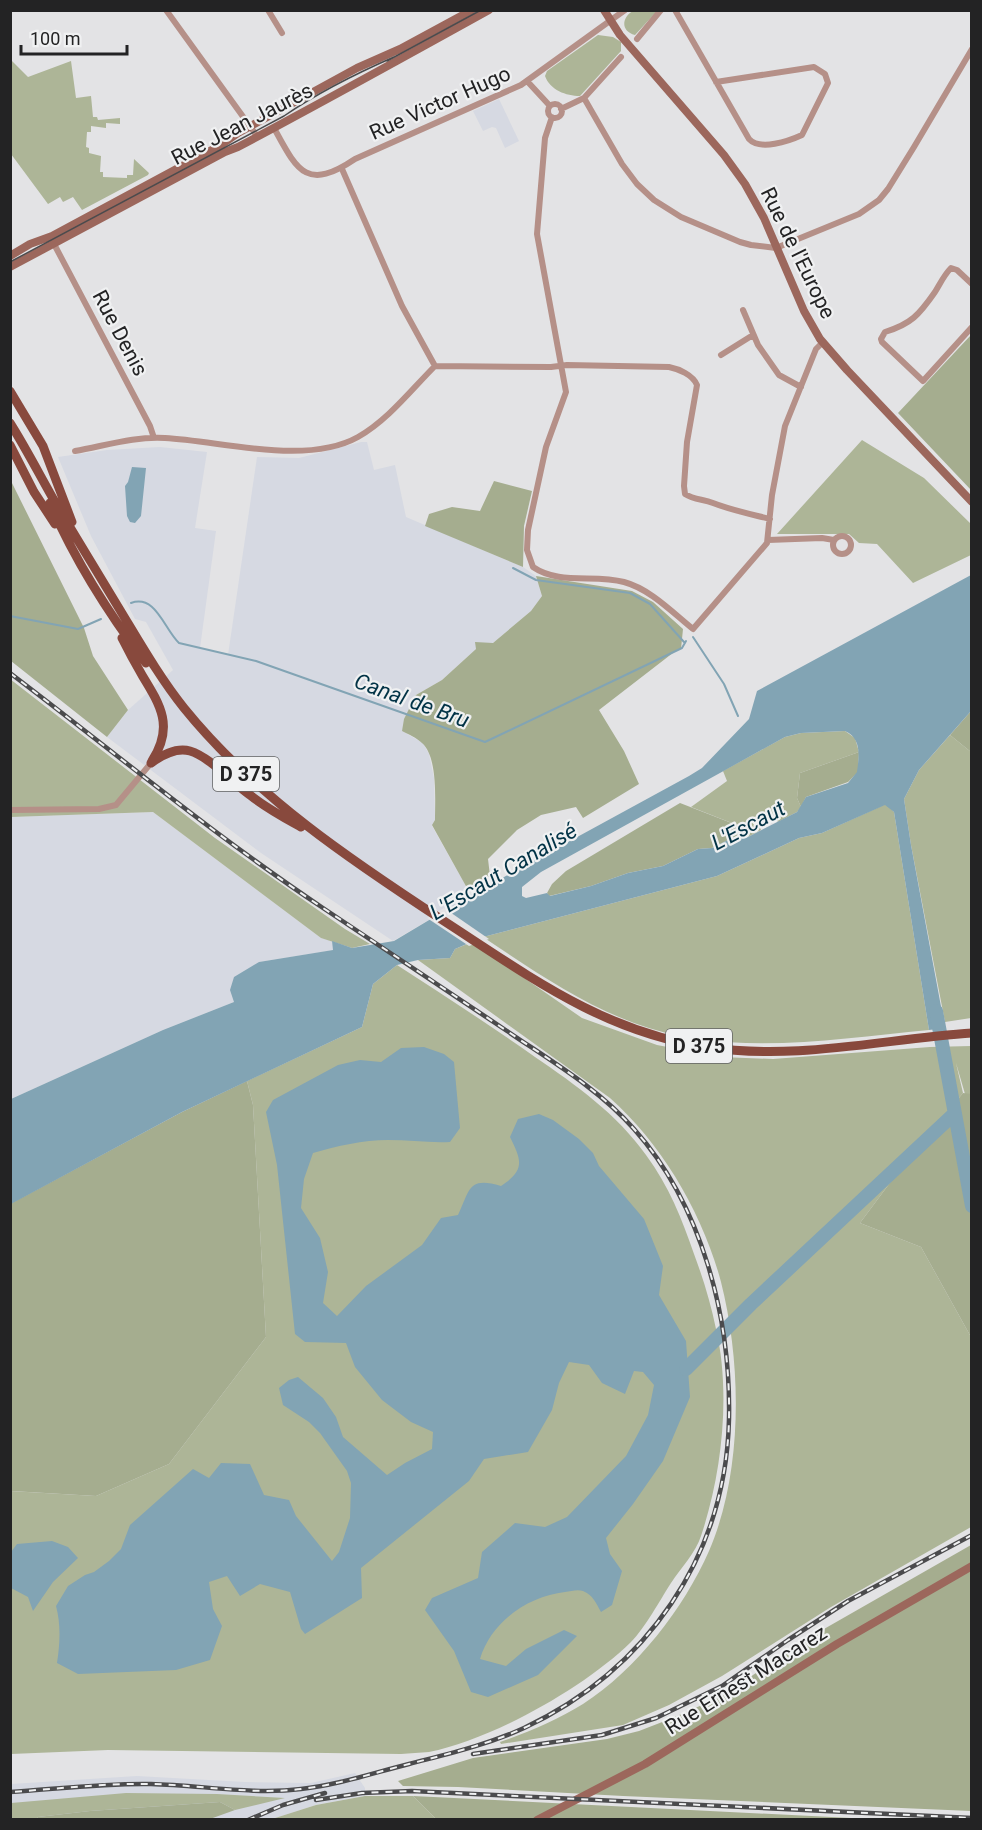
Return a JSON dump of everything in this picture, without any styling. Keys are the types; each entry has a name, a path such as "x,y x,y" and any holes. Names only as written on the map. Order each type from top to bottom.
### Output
{"main road":[{"name":"Rue Jean Jaurès","path":"10,256 30,244 52,236 211,150 250,126 357,68 400,49 472,10"},
{"name":"Rue Jean Jaurès","path":"10,267 363,81 489,10"},
{"name":"Rue de l'Europe","path":"604,10 610,21 735,169 758,207 804,311 823,342 972,502"},
{"path":"10,391 43,446 79,541"},
{"name":"D 375","path":"10,423 169,688 203,730 255,782 292,814 336,847 551,990 596,1014 639,1031 701,1047 753,1052 789,1052 972,1033"},
{"path":"10,445 38,499 99,595 162,712 164,725 162,740 151,763"},
{"path":"34,465 74,553"},
{"path":"99,595 147,665 169,688"},
{"path":"151,763 174,751 193,752 204,758 267,808 336,847"},
{"name":"Rue Ernest Macarez","path":"537,1820 645,1764 837,1644 972,1566"}],"street":[{"path":"166,10 258,136"},
{"path":"268,10 282,33"},
{"name":"Rue Victor Hugo","path":"274,128 292,161 300,169 316,174 342,169 355,159 527,81 626,10"},
{"path":"637,39 661,10"},
{"path":"675,10 716,82 749,139 755,144 761,145 802,135 828,82 825,74 814,67 716,82"},
{"path":"584,98 622,164 654,201 681,217 740,242 751,246 776,248 859,214 879,200 914,147 972,49"},
{"path":"561,109 584,98 621,57"},
{"path":"527,81 550,106"},
{"path":"550,106 557,104 561,109"},
{"path":"550,106 548,112 552,117"},
{"path":"552,117 559,117 561,109"},
{"path":"552,117 545,138 537,234 566,392 546,447 527,534 527,550 531,564 548,575 629,584 652,597 693,629 752,562 768,540 772,495 784,430 816,349 823,342"},
{"path":"342,169 402,306 435,366"},
{"name":"Rue Denis","path":"54,244 150,426 154,438"},
{"path":"972,284 957,270 951,268 926,304 910,321 881,335 882,342 923,381 972,327"},
{"path":"743,310 753,335 779,375 801,387"},
{"path":"721,355 753,335"},
{"path":"75,451 154,438 272,449 313,449 336,446 358,437 373,427 435,366 669,367 692,377 697,388 687,442 685,494 724,509 770,519"},
{"path":"768,540 822,538 834,540"},
{"path":"10,810 112,807 123,798 151,763"}],"shaded area":[{"path":"499,99 519,141 505,148 496,128 492,127 483,131 473,111"},
{"path":"367,442 374,470 395,465 406,517 523,567 536,576 542,596 531,611 493,643 476,649 442,680 416,695 402,731 423,743 429,754 434,778 435,820 432,826 471,895 393,941 261,853 107,737 128,710 173,670 146,622 135,619 91,536 58,457 107,450 160,447 207,452 195,528 216,531 200,648 228,655 257,457 299,458"},
{"path":"153,812 321,938 332,941 334,950 259,962 234,1002 163,1030 11,1099 10,817"},
{"path":"355,1773 365,1788 365,1796 316,1805 272,1819 11,1820 11,1784 137,1776 311,1783"}],"green space":[{"path":"633,11 657,11 635,35 627,30 624,24"},
{"path":"598,35 613,37 621,42 621,51 580,96 564,93 547,81 545,76 547,71"},
{"path":"11,60 28,77 71,61 76,98 91,96 93,117 97,117 98,120 120,118 120,124 106,123 106,128 91,126 91,132 87,132 86,147 89,148 89,153 101,156 100,172 103,172 103,177 127,178 127,175 133,175 134,159 149,173 148,175 82,210 73,197 63,202 60,197 48,204 11,154"},
{"path":"971,335 971,490 898,413"},
{"path":"862,440 924,478 971,524 971,555 913,583 877,544 859,543 849,534 777,534"},
{"path":"10,479 84,628 93,656 128,710 107,737 11,661"},
{"path":"494,481 532,491 524,526 523,567 425,526 429,514 452,507 480,511"},
{"path":"536,576 632,591 653,602 683,629 681,649 599,710 624,751 639,784 583,818 576,807 541,815 517,830 488,859 490,876 467,888 432,825 435,820 435,791 431,758 422,743 402,731 404,719 416,695 442,680 476,649 475,642 493,643 531,611 542,596"},
{"path":"10,679 215,838 370,944 352,948 321,938 153,812 11,817"},
{"path":"971,711 971,752 950,735"},
{"path":"845,731 855,738 859,752 800,773 797,798 801,807 797,812 778,822 772,813 757,821 761,830 748,837 747,829 691,807 727,781 723,771 785,737 801,733"},
{"path":"950,735 971,752 971,1018 945,1022 904,799 919,770"},
{"path":"859,752 858,772 848,782 806,797 801,807 797,798 800,773"},
{"path":"680,803 747,829 748,837 734,837 712,848 698,849 663,866 628,873 591,886 549,896 547,893 552,884 566,871"},
{"path":"886,804 894,812 929,1030 781,1043 707,1040 670,1034 634,1023 594,1006 483,937 717,876 799,838 822,833"},
{"path":"472,942 582,1018 657,1045 721,1057 773,1059 971,1046 971,1094 965,1094 956,1063 963,1093 901,1168 860,1223 921,1247 971,1337 971,1527 831,1607 722,1676 669,1705 623,1725 501,1744 500,1742 563,1715 603,1690 640,1656 686,1594 709,1551 728,1487 736,1418 735,1383 728,1314 713,1256 692,1206 647,1137 610,1098 418,960 450,958 455,949"},
{"path":"397,965 518,1045 595,1101 635,1140 668,1191 701,1272 721,1354 723,1406 719,1460 699,1542 642,1629 611,1659 563,1694 509,1724 454,1745 429,1752 401,1754 108,1750 11,1754 10,1491 96,1496 169,1464 266,1337 253,1105 247,1081 362,1027 373,984"},
{"path":"247,1081 253,1105 266,1337 169,1464 96,1496 11,1491 10,1204 182,1112"},
{"path":"963,1093 972,1094 971,1337 921,1247 860,1223 901,1168"},
{"path":"971,1545 971,1811 403,1786 398,1781 473,1758 607,1739 639,1731 670,1719 718,1698 817,1633"},
{"path":"126,1793 217,1794 285,1798 235,1810 220,1802 90,1811 38,1817 37,1819 11,1820 11,1803"},
{"path":"365,1796 413,1796 436,1819 272,1819 316,1805"},
{"path":"413,1796 871,1819 436,1819"},
{"path":"220,1802 235,1810 210,1819 37,1819 38,1817 90,1811"}],"water":[{"path":"132,467 146,468 141,516 135,523 130,522 127,516 125,486"},
{"path":"971,575 971,711 919,770 904,799 945,1028 929,1030 894,812 885,805 822,833 799,838 717,876 483,937 455,949 450,958 418,960 397,965 373,984 362,1027 182,1112 11,1204 11,1099 163,1030 234,1002 230,990 234,977 259,962 333,950 332,941 352,948 394,941 471,895 702,768 749,719 757,691","holes":["845,731 857,743 858,760 857,772 848,783 806,797 797,812 748,837 734,837 712,848 698,849 663,866 628,873 591,886 550,896 547,893 526,898 522,896 522,887 541,872 785,737 801,733"]},
{"path":"424,1047 444,1054 454,1062 460,1128 450,1142 379,1140 313,1153 304,1179 301,1208 320,1238 328,1272 323,1303 337,1316 366,1286 422,1245 441,1218 458,1215 472,1187 482,1183 501,1186 509,1180 518,1170 519,1164 510,1137 518,1119 539,1114 553,1120 579,1139 593,1153 599,1166 644,1219 663,1266 659,1295 686,1341 690,1397 663,1461 606,1538 610,1554 622,1571 612,1605 601,1612 589,1595 577,1590 538,1599 513,1613 493,1633 480,1659 506,1666 526,1649 564,1630 577,1636 538,1675 488,1697 471,1692 454,1651 425,1610 432,1598 478,1578 482,1552 515,1523 545,1527 567,1517 626,1456 648,1415 654,1385 643,1372 634,1371 625,1394 602,1383 589,1365 569,1362 559,1383 552,1410 528,1452 484,1459 469,1481 361,1568 362,1598 305,1634 301,1629 290,1592 260,1584 240,1596 227,1576 209,1582 213,1609 222,1626 210,1660 176,1670 78,1674 57,1663 60,1634 56,1606 68,1586 109,1561 121,1549 130,1525 193,1469 209,1478 221,1463 250,1464 264,1495 289,1500 296,1516 332,1561 339,1552 350,1518 351,1483 347,1471 320,1433 309,1422 283,1405 279,1388 289,1380 298,1377 323,1398 336,1417 343,1437 387,1475 432,1449 433,1432 411,1422 382,1400 355,1367 346,1343 305,1342 295,1334 277,1165 266,1112 273,1100 338,1065 360,1060 381,1062 401,1048"},
{"path":"52,1541 68,1547 78,1558 53,1582 33,1611 28,1597 11,1588 11,1552 17,1544"}],"pier":[{"path":"444,908 489,939 469,946 427,918"}],"waterway":[{"name":"Canal de Bru","path":"513,568 536,580 630,593 650,604 684,642"},
{"name":"Canal de Bru","path":"131,603 147,603 159,614 179,643 256,661 485,742 682,648 686,641"},
{"name":"Canal de Bru","path":"10,616 78,629 101,619"},
{"path":"693,637 724,684 738,716"},
{"path":"936,1011 972,1206"},
{"path":"686,1369 751,1304 955,1113"}],"tram line":[{"path":"387,61 481,10"},
{"path":"10,262 284,116 338,84 394,57"}],"railway":[{"path":"10,673 243,852 590,1088 634,1129 658,1159 678,1192 708,1265 725,1342 729,1419 724,1469 713,1517 695,1562 672,1603 642,1641 608,1675 568,1704 524,1728 452,1753 342,1782 301,1789 264,1791 133,1784 10,1792"},
{"path":"473,1754 602,1735 656,1718 722,1686 848,1601 972,1535"},
{"path":"316,1800 362,1793 412,1791 972,1818"},
{"path":"248,1820 283,1805 325,1793"}],"water label":[{"name":"L'Escaut","path":"748,825"},
{"name":"L'Escaut Canalisé","path":"503,871"}]}
